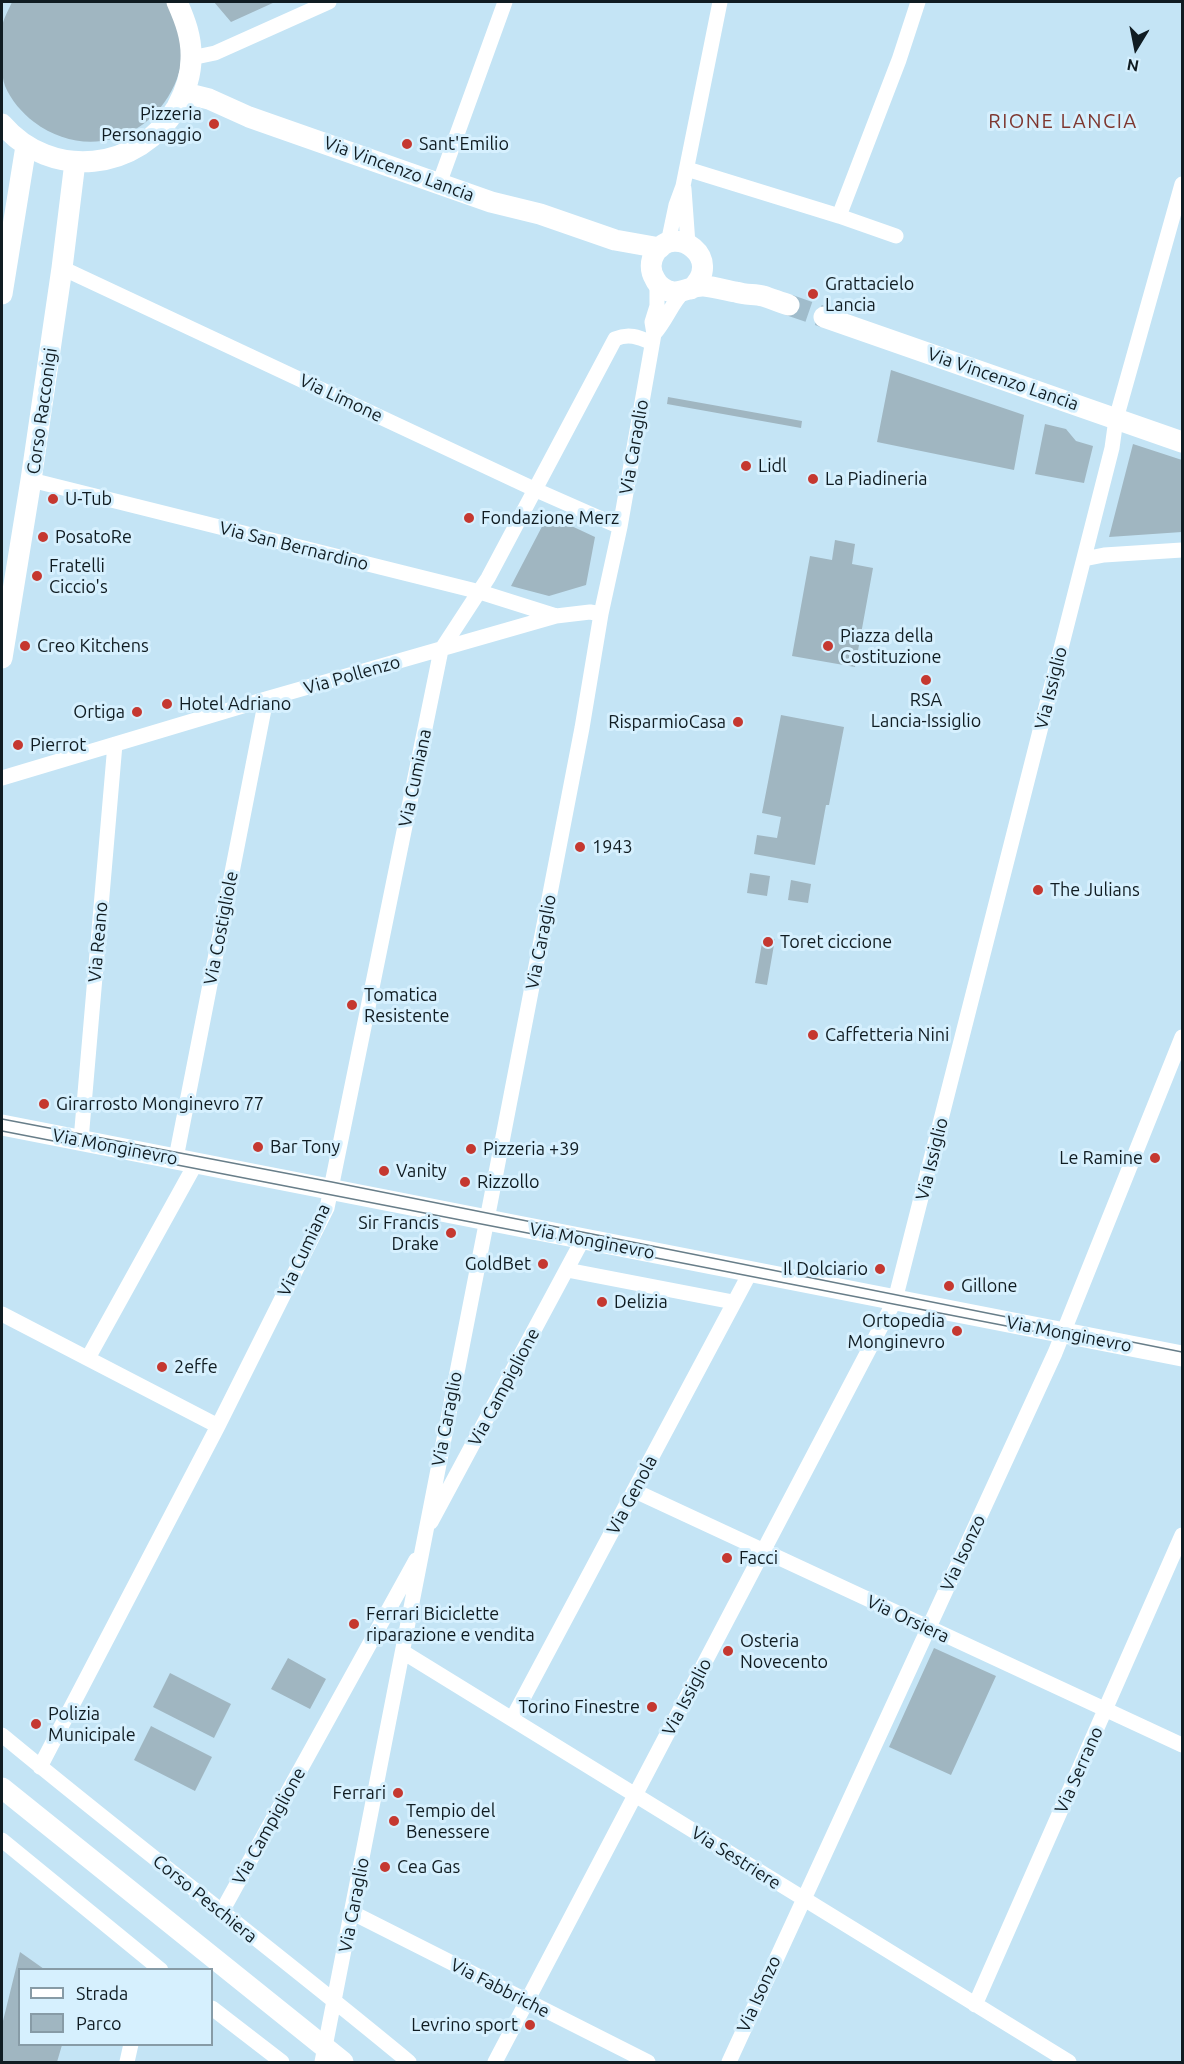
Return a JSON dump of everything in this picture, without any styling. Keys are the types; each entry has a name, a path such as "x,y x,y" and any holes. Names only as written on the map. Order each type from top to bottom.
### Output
{"street":[{"path":"2,124 26,146 56,159 75,162 109,159 141,146 167,123 185,93 191,58 188,29 177,2"},
{"path":"191,58 215,53 329,2"},
{"path":"439,184 505,2"},
{"name":"Via Caraglio","path":"324,2055 582,728 653,338 652,322 665,257 684,186 720,2"},
{"path":"839,216 899,60 918,2"},
{"name":"Via Vincenzo Lancia","path":"185,93 210,99 249,117 491,202 540,214 665,257"},
{"path":"2,294 26,146"},
{"name":"Corso Racconigi","path":"2,658 32,480 75,162"},
{"path":"687,169 839,216 896,237"},
{"name":"Via Issiglio","path":"495,2062 896,1300 1112,448 1116,419 1169,237 1182,184"},
{"path":"762,296 738,281 708,268 695,248 665,257 669,291 705,286 762,296 789,305"},
{"path":"688,290 700,277 702,262"},
{"name":"Via Limone","path":"62,268 536,490 620,527"},
{"name":"Via Caraglio","path":"653,338 669,310 688,290"},
{"name":"Via Vincenzo Lancia","path":"824,317 1182,442"},
{"path":"441,650 480,592 615,339 625,335 653,338"},
{"name":"Via San Bernardino","path":"32,480 480,592 556,616"},
{"path":"1084,559 1104,555 1182,550"},
{"name":"Via Pollenzo","path":"2,778 556,616 590,612 601,614"},
{"name":"Via Cumiana","path":"40,1767 218,1426 327,1208 441,650"},
{"name":"Via Costigliole","path":"176,1158 266,699"},
{"name":"Via Reano","path":"81,1140 115,744"},
{"name":"Via Isonzo","path":"729,2062 1063,1332 1182,1036"},
{"name":"Via Monginevro","path":"2,1125 1182,1356"},
{"path":"88,1358 196,1162"},
{"name":"Via Campiglione","path":"423,1543 584,1239"},
{"name":"Via Monginevro","path":"567,1270 733,1302"},
{"name":"Via Genola","path":"512,1719 751,1271"},
{"path":"2,1314 218,1426"},
{"name":"Via Orsiera","path":"635,1491 1182,1745"},
{"name":"Via Serrano","path":"975,2005 1182,1535"},
{"name":"Via Caraglio","path":"351,1675 423,1543"},
{"name":"Via Sestriere","path":"403,1652 1069,2062"},
{"name":"Via Campiglione","path":"221,1913 351,1675"},
{"name":"Corso Peschiera","path":"2,1735 221,1913 410,2062"},
{"path":"2,1788 324,2055 343,2062"},
{"path":"2,1840 153,1967"},
{"name":"Via Fabbriche","path":"353,1913 648,2062"},
{"path":"213,2009 282,2062"},
{"path":"127,2062 131,2046"}],"green space":[{"path":"12,2 168,2 177,26 182,50 175,85 155,113 141,126 124,135 88,142 51,133 25,115 5,86 2,72 1,33"},
{"path":"214,2 275,2 231,22"},
{"path":"891,370 1024,415 1014,470 877,442"},
{"path":"668,397 802,421 801,428 667,404"},
{"path":"1045,424 1066,429 1076,441 1093,446 1084,483 1035,474"},
{"path":"1133,444 1182,460 1182,532 1109,537"},
{"path":"548,515 595,537 586,585 549,596 511,586"},
{"path":"835,540 855,544 852,564 873,568 855,667 792,656 810,556 832,560"},
{"path":"781,715 844,727 815,865 754,854 757,835 777,838 781,817 762,813"},
{"path":"750,873 770,876 767,896 747,893"},
{"path":"791,880 811,884 808,903 788,900"},
{"path":"763,937 775,939 767,985 755,983"},
{"path":"934,1648 996,1676 951,1775 889,1747"},
{"path":"288,1658 326,1679 310,1709 271,1689"},
{"path":"170,1673 231,1704 214,1738 153,1707"},
{"path":"151,1726 212,1757 195,1791 134,1760"},
{"path":"20,1952 43,1968 18,1968 18,2046 62,2046 57,2062 2,2062 2,2025"}],"tunnel":[{"path":"789,305 824,317"}],"tram line":[{"path":"2,1119 332,1182 1182,1352"},
{"path":"2,1131 1053,1335"}],"place":[{"name":"Pizzeria Personaggio","path":"214,124"},
{"name":"Sant'Emilio","path":"407,144"},
{"name":"Grattacielo Lancia","path":"813,294"},
{"name":"Lidl","path":"746,466"},
{"name":"La Piadineria","path":"813,479"},
{"name":"U-Tub","path":"53,499"},
{"name":"Fondazione Merz","path":"469,518"},
{"name":"PosatoRe","path":"43,537"},
{"name":"Fratelli Ciccio's","path":"37,576"},
{"name":"Creo Kitchens","path":"25,646"},
{"name":"Piazza della Costituzione","path":"828,646"},
{"name":"RSA Lancia-Issiglio","path":"926,680"},
{"name":"Hotel Adriano","path":"167,704"},
{"name":"Ortiga","path":"137,712"},
{"name":"RisparmioCasa","path":"738,722"},
{"name":"Pierrot","path":"18,745"},
{"name":"1943","path":"580,847"},
{"name":"The Julians","path":"1038,890"},
{"name":"Toret ciccione","path":"768,942"},
{"name":"Tomatica Resistente","path":"352,1005"},
{"name":"Caffetteria Nini","path":"813,1035"},
{"name":"Girarrosto Monginevro 77","path":"44,1104"},
{"name":"Bar Tony","path":"258,1147"},
{"name":"Pizzeria +39","path":"471,1149"},
{"name":"Le Ramine","path":"1155,1158"},
{"name":"Vanity","path":"384,1171"},
{"name":"Rizzollo","path":"465,1182"},
{"name":"Sir Francis Drake","path":"451,1233"},
{"name":"GoldBet","path":"543,1264"},
{"name":"Il Dolciario","path":"880,1269"},
{"name":"Gillone","path":"949,1286"},
{"name":"Delizia","path":"602,1302"},
{"name":"Ortopedia Monginevro","path":"957,1331"},
{"name":"2effe","path":"162,1367"},
{"name":"Facci","path":"727,1558"},
{"name":"Ferrari Biciclette riparazione e vendita","path":"354,1624"},
{"name":"Osteria Novecento","path":"728,1651"},
{"name":"Torino Finestre","path":"652,1707"},
{"name":"Polizia Municipale","path":"36,1724"},
{"name":"Ferrari","path":"398,1793"},
{"name":"Tempio del Benessere","path":"394,1821"},
{"name":"Cea Gas","path":"385,1867"},
{"name":"Levrino sport","path":"530,2025"}],"district":[{"name":"RIONE LANCIA","path":"1063,121"}]}
